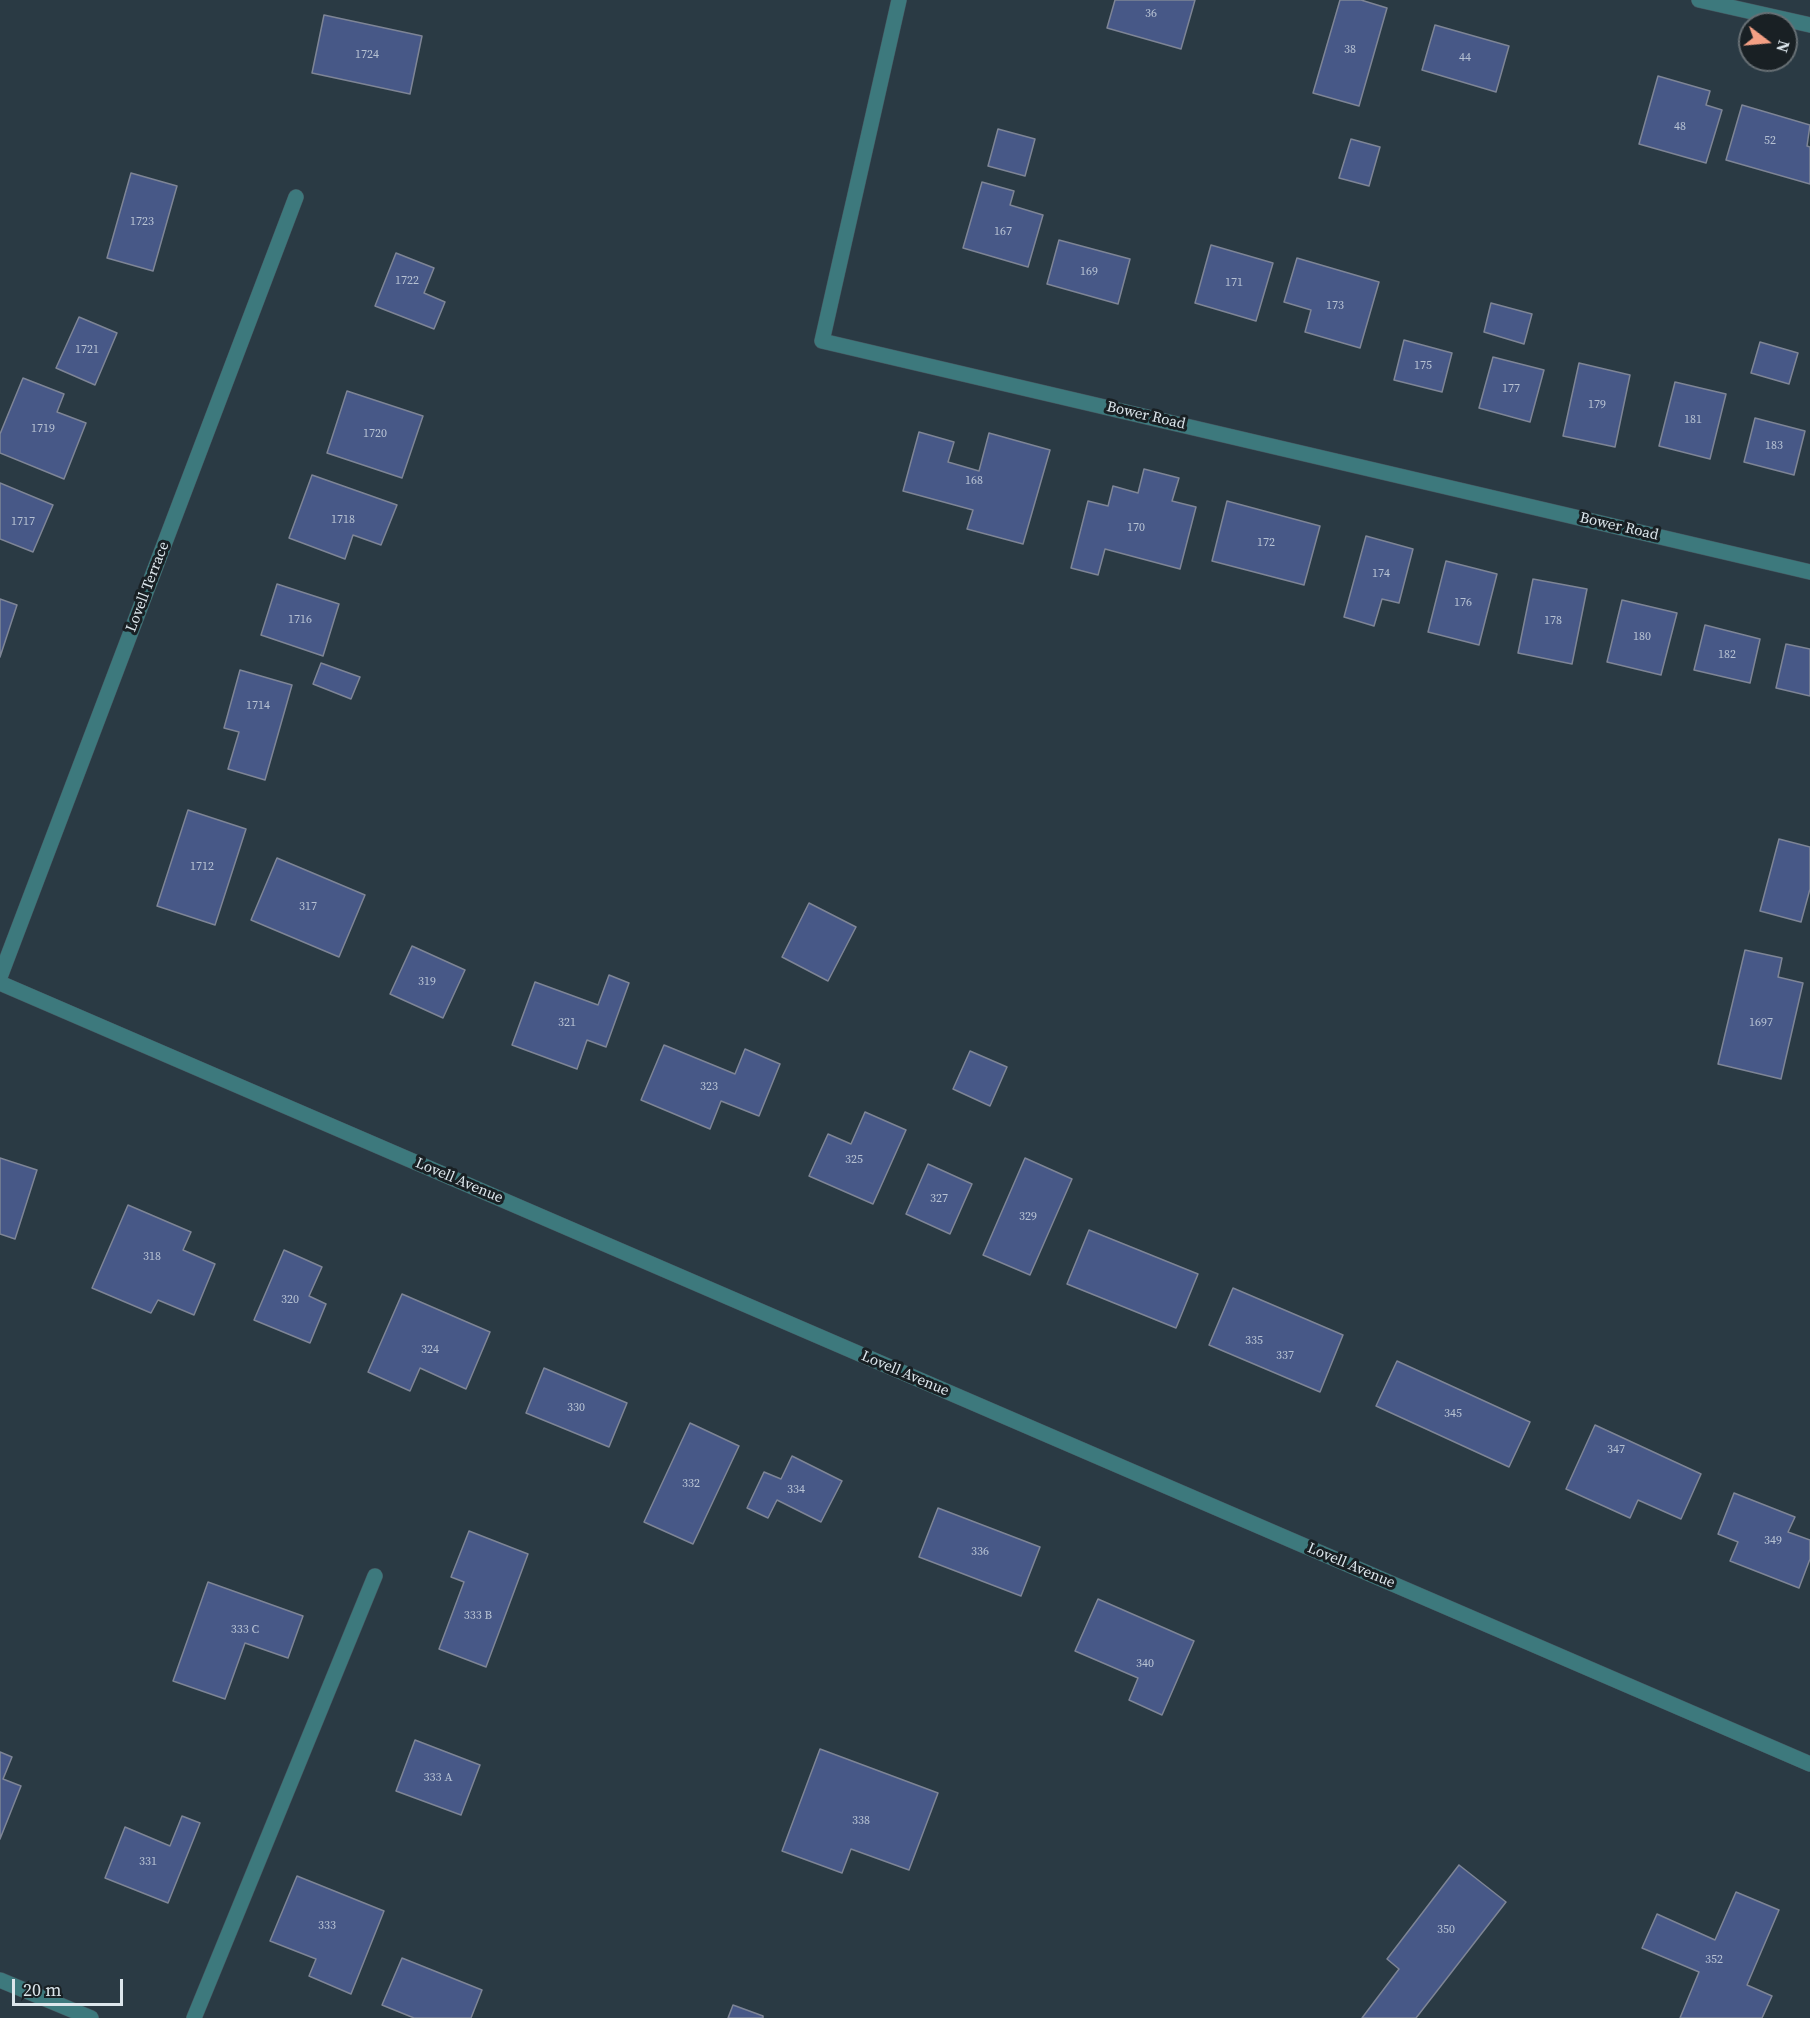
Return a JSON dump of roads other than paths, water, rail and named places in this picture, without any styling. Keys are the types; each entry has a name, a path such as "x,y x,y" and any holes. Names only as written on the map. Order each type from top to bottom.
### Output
{"street":[{"name":"Bower Road","path":"899,0 822,341 1810,572"},
{"path":"1700,0 1810,25"},
{"name":"Lovell Terrace","path":"0,977 296,197"},
{"name":"Lovell Avenue","path":"0,983 1810,1764"},
{"path":"194,2018 375,1576"},
{"path":"0,1980 91,2018"}]}
